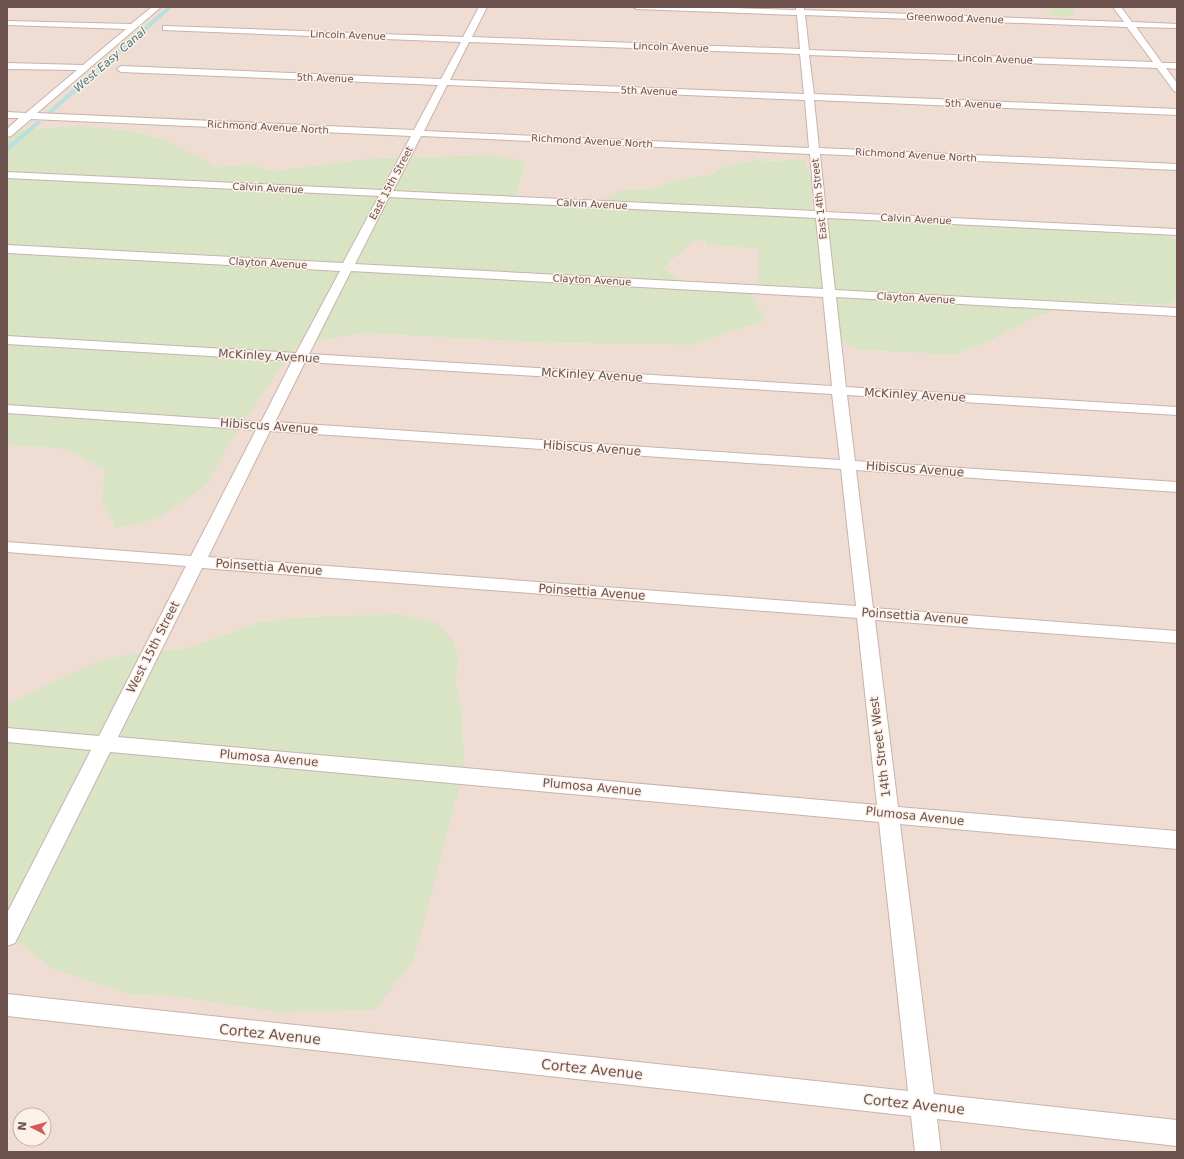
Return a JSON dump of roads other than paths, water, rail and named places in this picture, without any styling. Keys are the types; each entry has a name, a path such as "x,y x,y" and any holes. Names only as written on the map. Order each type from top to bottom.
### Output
{"street":[{"path":"7,134 156,7"},
{"name":"East 15th Street","path":"300,358 483,7"},
{"name":"Greenwood Avenue","path":"637,7 800,10 1177,26"},
{"path":"1117,7 1177,89"},
{"name":"East 14th Street","path":"800,10 839,390"},
{"path":"7,23 133,27"},
{"name":"Lincoln Avenue","path":"166,28 1177,66"},
{"path":"7,66 85,68"},
{"name":"5th Avenue","path":"121,69 1177,112"},
{"name":"Richmond Avenue North","path":"7,115 1177,167"},
{"name":"Calvin Avenue","path":"7,176 1177,232"},
{"name":"Clayton Avenue","path":"7,249 1177,312"},
{"name":"McKinley Avenue","path":"7,340 1177,411"},
{"name":"West 15th Street","path":"7,936 300,358"},
{"name":"14th Street West","path":"839,390 928,1152"},
{"name":"Hibiscus Avenue","path":"7,409 1177,486"},
{"name":"Poinsettia Avenue","path":"7,547 1177,637"},
{"name":"Plumosa Avenue","path":"7,734 1177,840"},
{"name":"Cortez Avenue","path":"7,1005 923,1104 1177,1133"}],"waterway":[{"name":"West Easy Canal","path":"50,112 170,7"},
{"name":"West Easy Canal","path":"7,150 39,122"}]}
